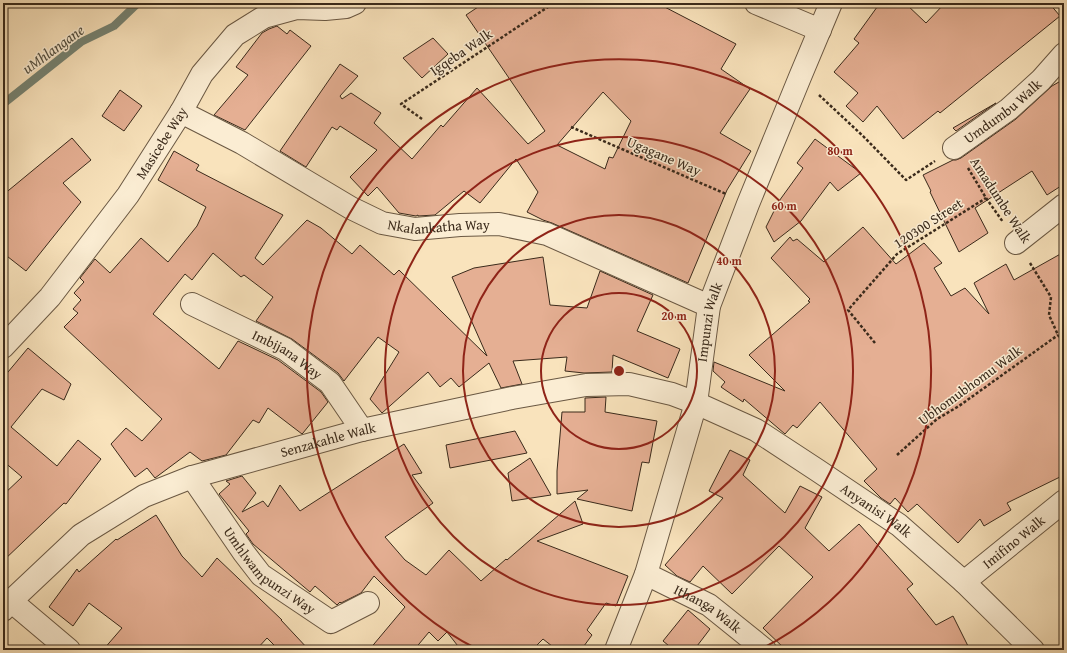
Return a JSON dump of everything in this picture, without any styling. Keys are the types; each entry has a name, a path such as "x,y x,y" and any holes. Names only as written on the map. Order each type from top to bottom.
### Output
{"street":[{"name":"Masicebe Way","path":"3,347 55,291 128,195 181,112 202,74 235,35 264,17 297,8 339,8 355,3"},
{"path":"756,3 820,30"},
{"name":"Impunzi Walk","path":"616,650 646,574 696,403 709,306 748,204 832,3"},
{"name":"Umdumbu Walk","path":"954,148 1009,109 1042,80 1064,54"},
{"name":"Nkalankatha Way","path":"181,112 242,143 351,208 382,224 415,229 460,225 499,224 547,234 709,306"},
{"path":"1016,243 1064,205"},
{"name":"Imbijana Way","path":"192,304 285,349 330,383 362,430"},
{"name":"Senzakahle Walk","path":"7,605 80,535 144,496 192,477 362,430 512,398 586,385 629,384 672,394 696,403"},
{"name":"Anyanisi Walk","path":"696,403 756,430 899,525 964,582 1033,650"},
{"name":"Umhlwampunzi Way","path":"192,477 244,553 261,575 330,622 368,603"},
{"name":"Imifino Walk","path":"964,582 1064,501"},
{"name":"Ithanga Walk","path":"646,574 710,605 765,650"},
{"path":"7,605 69,650"}],"path":[{"name":"Igqeba Walk","path":"422,119 401,104 554,3"},
{"name":"Amadumbe Walk","path":"800,77 863,136 906,180 956,147 986,198 1051,296 1049,315 1058,336 1064,342"},
{"name":"Ugagane Way","path":"571,127 748,204"},
{"name":"120300 Street","path":"875,343 848,310 897,254 986,198"},
{"name":"Ubhomubhomu Walk","path":"897,455 937,418 959,406 1058,336"}],"building":[{"path":"484,3 657,3 736,44 721,69 750,89 720,133 751,151 727,190 688,283 527,212 538,192 516,159 480,203 464,191 435,215 416,216 399,213 377,187 368,196 350,177 377,150 340,126 337,130 332,127 306,167 280,151 340,64 358,76 340,96 342,99 351,93 381,113 374,123 412,159 441,125 443,127 477,88 528,144 545,131 466,15","holes":["603,92 631,121 613,158 609,157 605,169 557,145"]},
{"path":"880,3 905,3 926,23 945,3 1049,3 1060,16 940,113 938,111 903,139 877,106 863,122 846,106 858,93 834,72 859,43 854,39"},
{"path":"277,26 287,34 290,30 311,46 245,130 214,115 248,75 236,67 262,33"},
{"path":"433,38 448,54 422,78 403,58"},
{"path":"1064,79 1064,184 1047,195 1032,171 975,208 988,233 959,252 923,175 953,160 961,158 1016,119 1052,86"},
{"path":"120,90 142,106 124,131 102,116"},
{"path":"996,103 956,131 953,128"},
{"path":"72,138 91,160 63,183 81,202 26,271 3,253 3,195"},
{"path":"815,139 861,173 838,191 830,182 801,221 774,242 766,227 775,209 774,208 803,168 797,163"},
{"path":"174,151 199,165 196,170 283,215 255,258 263,265 307,220 321,228 352,254 360,245 394,275 399,270 487,356 452,277 474,268 543,257 550,305 587,308 600,271 653,295 637,331 680,349 668,378 613,355 612,372 584,373 565,371 567,357 513,361 522,384 501,388 489,363 459,387 451,378 440,387 428,372 382,413 370,399 399,352 378,337 344,381 338,373 292,339 256,321 273,297 244,275 241,277 213,253 192,280 185,274 153,314 219,369 238,341 278,360 321,392 328,402 302,434 268,408 259,423 253,420 226,455 202,461 190,452 155,478 147,468 135,477 111,444 126,428 142,441 162,419 64,327 78,313 73,309 81,300 74,293 84,282 80,278 95,259 110,273 141,238 168,262 197,226 206,207 158,180"},
{"path":"863,227 896,264 924,243 942,263 934,268 951,296 965,288 989,314 974,283 1006,264 1014,280 1064,252 1064,475 1007,503 1011,510 984,526 980,519 958,543 917,504 908,512 895,498 890,504 881,498 864,481 877,469 820,402 797,428 793,425 785,434 744,399 743,402 721,387 725,382 713,371 714,362 785,391 749,355 810,302 808,301 810,299 771,258 790,237 793,241 797,239 824,262"},
{"path":"28,348 71,384 64,400 42,389 11,427 57,466 78,440 101,459 66,504 64,503 3,561 3,495 22,477 3,461 3,378"},
{"path":"606,397 605,412 657,421 649,463 642,462 632,511 577,499 588,490 557,494 557,471 562,412 585,412 585,398"},
{"path":"515,431 527,453 450,468 446,445"},
{"path":"404,444 422,473 412,475 433,503 385,537 405,560 426,575 449,550 481,581 575,501 583,524 537,541 628,576 616,606 606,603 587,630 592,635 581,650 557,650 543,639 532,650 461,650 447,632 438,641 429,632 414,650 369,650 405,607 374,576 361,593 341,603 340,602 337,605 315,586 310,592 253,544 246,534 249,531 219,494 230,484 226,481 242,476 256,493 242,512 263,501 268,507 280,485 300,511"},
{"path":"730,450 750,460 743,475 785,513 800,486 822,497 805,528 829,551 859,524 913,584 907,589 936,625 953,616 970,650 786,650 763,628 813,577 779,546 732,594 703,566 690,582 677,576 665,565 723,498 709,491"},
{"path":"530,458 551,495 512,501 508,473"},
{"path":"156,515 182,556 202,577 217,558 282,620 309,650 279,650 267,638 256,650 103,650 122,628 89,603 73,626 49,607 77,569 79,572 116,539 117,540"},
{"path":"688,610 710,629 694,650 674,650 663,641"}],"waterway":[{"name":"uMhlangane","path":"3,104 81,42 114,26 138,3"}]}
